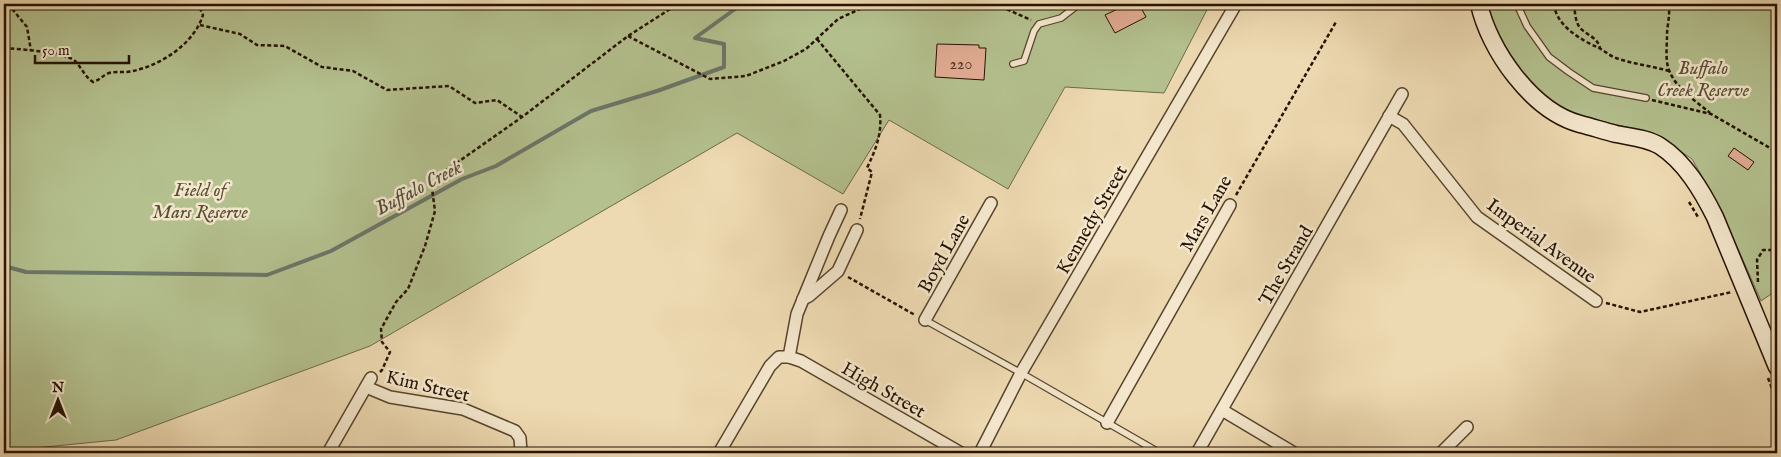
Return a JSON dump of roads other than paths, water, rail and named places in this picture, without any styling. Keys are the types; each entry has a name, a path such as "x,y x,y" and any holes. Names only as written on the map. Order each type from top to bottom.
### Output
{"main road":[{"path":"1479,4 1487,28 1503,60 1526,89 1550,110 1577,123 1638,138 1658,145 1684,168 1698,186 1715,217 1772,370"}],"street":[{"name":"Kennedy Street","path":"980,453 1021,373 1236,4"},
{"name":"The Strand","path":"1197,453 1402,94"},
{"name":"Imperial Avenue","path":"1389,116 1403,124 1477,217 1596,301"},
{"name":"Boyd Lane","path":"925,320 991,203"},
{"name":"Mars Lane","path":"1107,423 1230,205"},
{"path":"719,453 770,366 779,357 789,357 797,314 841,210"},
{"path":"804,299 838,271 857,230"},
{"name":"High Street","path":"789,357 801,361 958,453"},
{"name":"Kim Street","path":"328,453 369,382 390,397 463,409 515,431 520,438 521,453"},
{"path":"1222,410 1294,453"},
{"path":"1440,453 1467,427"}],"lane":[{"path":"1013,64 1024,61 1034,31 1039,24 1061,18 1079,4"},
{"path":"1517,4 1527,26 1549,57 1569,72 1593,88 1646,98"},
{"name":"Boyd Lane","path":"925,320 1160,453"}],"waterway":[{"name":"Buffalo Creek","path":"4,266 26,272 267,275 331,251 462,179 496,166 591,111 657,91 724,67 724,44 695,38 742,4"}],"park label":[{"name":"Buffalo Creek Reserve","path":"1703,78"},
{"name":"Field of Mars Reserve","path":"200,200"}]}
